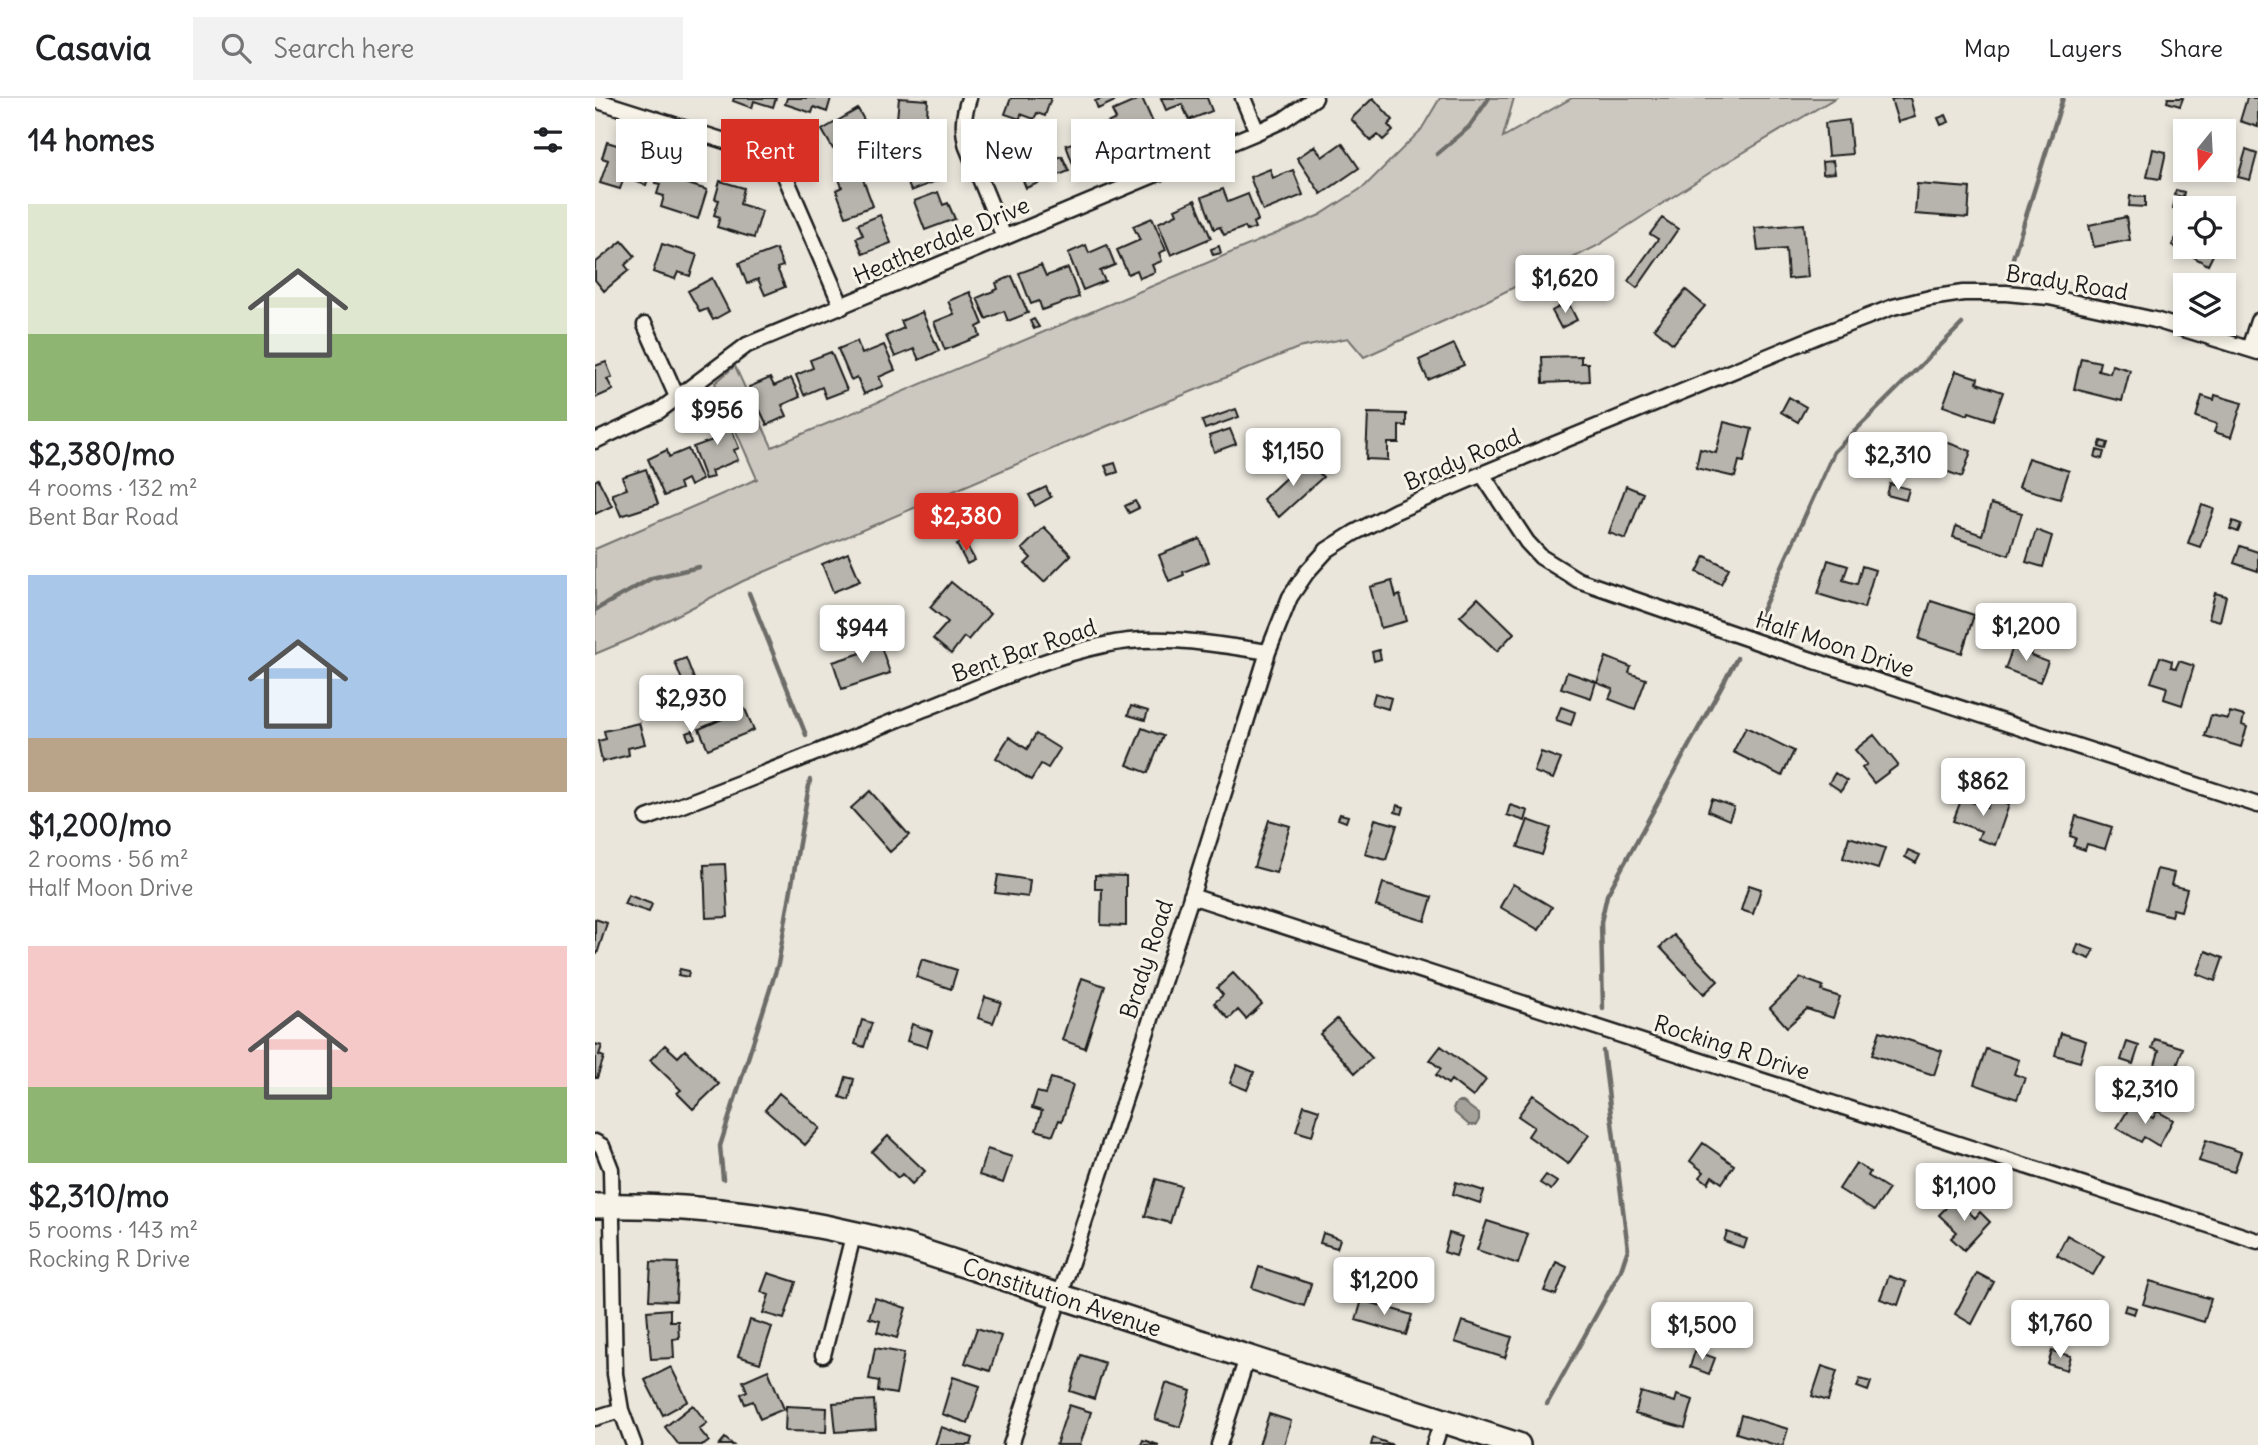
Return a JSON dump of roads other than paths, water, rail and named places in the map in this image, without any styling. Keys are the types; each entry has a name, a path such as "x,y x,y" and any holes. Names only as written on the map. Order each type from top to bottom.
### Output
{"main road":[{"name":"Constitution Avenue","path":"603,1206 658,1205 745,1212 854,1233 1059,1296 1518,1445"}],"street":[{"path":"969,98 963,117 963,131 1004,237"},
{"path":"1243,98 1257,132"},
{"name":"Heatherdale Drive","path":"595,440 659,411 747,345 1257,132 1283,120 1315,98"},
{"path":"595,100 766,154 784,157 842,307"},
{"name":"Brady Road","path":"1011,1445 1268,652 1290,597 1307,572 1327,550 1396,512 1482,474 1820,335 1893,307 1930,298 1963,293 2049,297 2155,320 2253,351"},
{"path":"2253,351 2258,321"},
{"path":"645,325 677,397"},
{"name":"Half Moon Drive","path":"1482,474 1527,542 1541,557 1578,580 1780,650 2258,805"},
{"name":"Bent Bar Road","path":"647,818 725,790 1031,667 1106,644 1189,640 1268,652"},
{"name":"Rocking R Drive","path":"1191,896 2258,1241"},
{"path":"595,1142 602,1146 611,1169 603,1206 615,1374 621,1410 634,1445"},
{"path":"823,1355 854,1233"},
{"path":"1219,1445 1247,1358"},
{"path":"595,1418 621,1410"},
{"path":"1434,1445 1442,1421"}],"waterway":[{"path":"1437,154 1469,127 1489,98"},
{"path":"2012,261 2063,98"},
{"path":"1756,624 1834,452 1962,324"},
{"path":"595,610 652,578 699,567"},
{"path":"749,593 806,735"},
{"path":"1603,1009 1601,922 1607,895 1737,658"},
{"path":"723,1179 720,1146 778,964 810,780"},
{"path":"1547,1404 1621,1270 1628,1249 1603,1051"}]}
